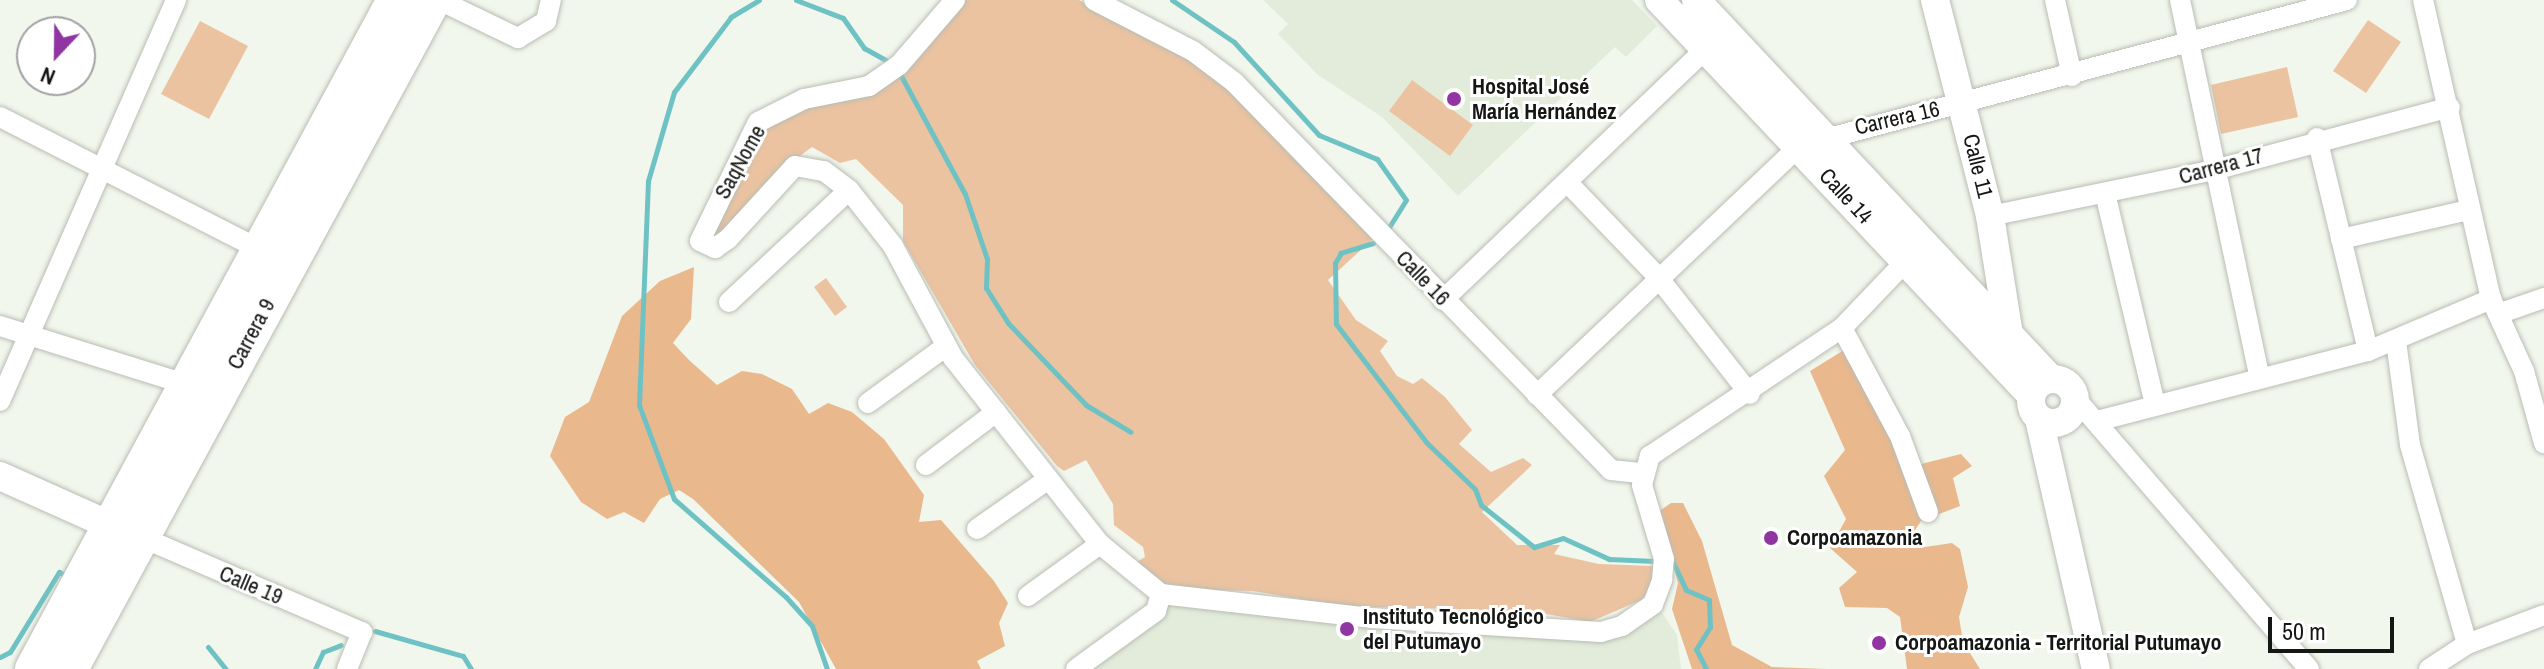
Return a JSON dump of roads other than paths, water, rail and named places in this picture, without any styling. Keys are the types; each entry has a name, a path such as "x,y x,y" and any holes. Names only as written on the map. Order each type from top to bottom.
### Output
{"highway":[{"name":"Carrera 9","path":"202,391 261,250 411,4"},
{"name":"Carrera 9","path":"33,669 126,532 411,4"},
{"name":"Carrera 9","path":"70,669 126,532"}],"street":[{"path":"0,401 106,166 176,0"},
{"path":"411,4 518,38 546,21 551,0"},
{"name":"SaqNome","path":"849,190 824,171 795,166 728,239 715,248 700,241 758,122 791,103 869,86 894,69 955,0"},
{"name":"Calle 16","path":"1094,0 1120,5 1193,51 1234,82 1611,470 1642,473"},
{"name":"Calle 14","path":"1659,0 1706,49 1810,141 2009,334 2040,397"},
{"name":"Calle 14","path":"1696,0 1906,261 2040,397"},
{"name":"Calle 11","path":"1935,0 1990,216 2009,334"},
{"path":"2055,0 2072,76"},
{"path":"2180,0 2260,378"},
{"name":"Carrera 16","path":"1537,395 1657,276 1810,141 2190,47 2313,5 2347,0"},
{"path":"2423,0 2450,107 2469,210 2495,306 2544,443"},
{"path":"1443,300 1706,49"},
{"name":"Carrera 17","path":"1990,216 2214,170 2317,138 2450,107"},
{"path":"0,118 106,166 261,250"},
{"path":"2317,138 2368,351"},
{"path":"1567,182 1657,276 1750,394"},
{"path":"729,302 849,190 893,246 945,347 1047,480 1100,544 1161,594 1601,632 1653,604 1664,559 1642,473 1669,439 1750,394 1842,328 1906,261"},
{"path":"2105,193 2155,404"},
{"path":"2341,239 2469,210"},
{"path":"2101,420 2368,351 2495,306 2544,298"},
{"path":"0,326 31,333 202,391"},
{"path":"1842,328 1900,436 1928,512"},
{"path":"2396,341 2410,445 2467,644"},
{"path":"868,403 945,347"},
{"path":"2040,397 2067,383 2075,398 2101,420 2309,669"},
{"path":"2040,397 2064,420 2075,398"},
{"path":"2040,397 2096,669"},
{"path":"926,465 996,412"},
{"name":"Calle 19","path":"0,476 362,632 347,669"},
{"path":"977,529 1047,480"},
{"path":"1028,596 1100,544"},
{"path":"1076,669 1156,611 1161,594"},
{"path":"2429,669 2467,644 2544,615"}],"waterway":[{"path":"759,0 731,17 674,92 648,181 639,405 674,499 786,597 812,626 827,669"},
{"path":"796,0 843,18 864,48 893,64"},
{"path":"1172,0 1234,42 1319,135 1377,159 1406,200 1390,226"},
{"path":"899,72 965,194 987,259 986,288 1008,323 1086,405 1131,432"},
{"path":"1373,243 1341,253 1335,263 1336,324 1427,443 1475,489 1481,505 1534,547 1563,538 1609,559 1655,561"},
{"path":"1672,560 1686,590 1709,600 1710,627 1696,649 1706,669"},
{"path":"0,657 10,652 59,572 65,575"},
{"path":"375,631 463,656 471,669"},
{"path":"315,669 323,652 341,645"},
{"path":"208,647 226,669"}],"place":[{"name":"Hospital José María Hernández","path":"1454,99"},
{"name":"Corpoamazonia","path":"1771,538"},
{"name":"Instituto Tecnológico del Putumayo","path":"1347,629"},
{"name":"Corpoamazonia - Territorial Putumayo","path":"1879,643"}]}
